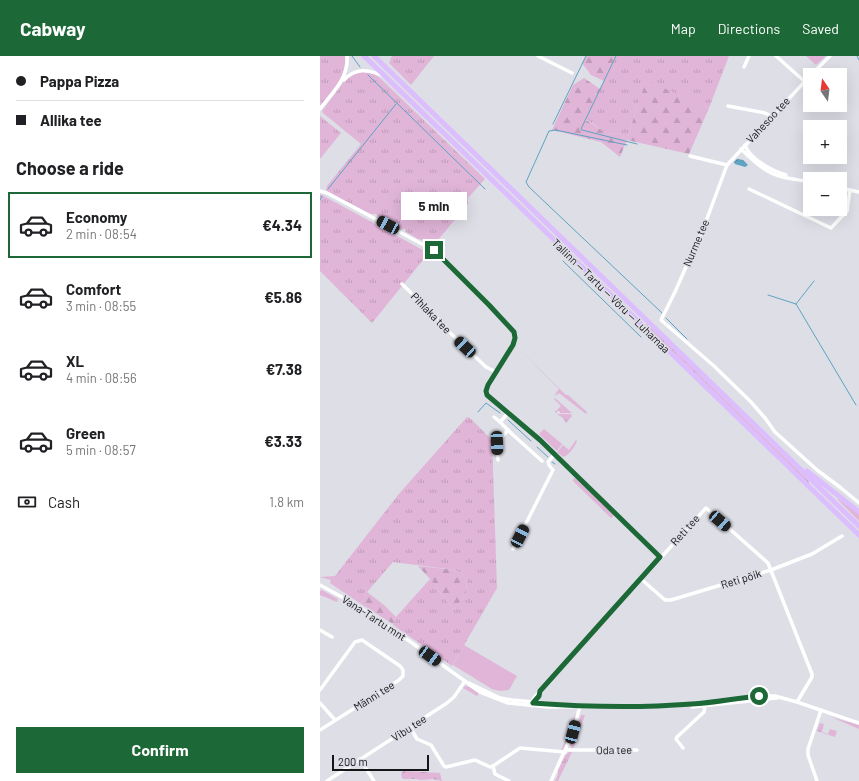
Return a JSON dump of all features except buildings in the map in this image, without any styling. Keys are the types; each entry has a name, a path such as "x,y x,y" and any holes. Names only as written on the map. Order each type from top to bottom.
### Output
{"highway":[{"name":"Tallinn — Tartu — Võru — Luhamaa","path":"364,56 859,535"},
{"name":"Tallinn — Tartu — Võru — Luhamaa","path":"374,56 859,526"},
{"path":"786,455 794,459 810,474 859,512"}],"street":[{"path":"320,109 344,76 347,62 346,56"},
{"path":"538,56 572,73"},
{"path":"744,67 749,56"},
{"path":"776,56 803,80"},
{"name":"Vahesoo tee","path":"817,68 830,56"},
{"path":"333,92 345,78 354,72 365,70 384,75"},
{"name":"Vahesoo tee","path":"727,165 803,82"},
{"path":"728,106 765,113 771,116"},
{"path":"745,145 749,152 768,168 794,179"},
{"path":"741,149 760,166 772,174 780,177 803,181"},
{"path":"690,156 727,165"},
{"name":"Nurme tee","path":"727,165 705,224 676,292 661,320 714,366 765,418 775,432 817,470 859,503"},
{"path":"749,189 831,228 847,211 850,190"},
{"path":"847,189 859,192"},
{"path":"320,191 327,193 435,251 504,321 514,332 515,338 513,345 488,385 486,391 490,398 509,412 555,454 660,557"},
{"name":"Pihlaka tee","path":"402,284 486,367 496,372"},
{"path":"500,422 509,412"},
{"path":"494,417 542,461"},
{"path":"498,460 497,443 508,430"},
{"path":"513,549 553,470 548,462 555,454"},
{"name":"Reti tee","path":"533,704 533,698 706,508 768,563 812,674 812,677 797,702"},
{"name":"Reti põik","path":"641,579 665,600 671,600 771,570 812,554 842,536"},
{"name":"Vana-Tartu mnt","path":"320,585 338,594 394,630 480,692 499,701 580,706 705,706 780,698"},
{"path":"320,630 332,637"},
{"name":"Männi tee","path":"320,690 355,642 359,640 362,640 400,666 403,670 403,676 400,680 320,730"},
{"name":"Vibu tee","path":"328,781 453,699 466,681"},
{"name":"Vana-Tartu mnt","path":"668,706 709,703 759,696 774,696 797,702 859,723"},
{"path":"320,703 335,720"},
{"path":"551,781 566,751 580,706"},
{"path":"683,748 676,740 676,737 704,712 705,706"},
{"path":"817,781 809,759 808,749 821,710"},
{"path":"410,727 417,739 431,745 444,766 449,767 475,760 490,767 493,766 495,774 509,781"},
{"name":"Oda tee","path":"493,766 520,748 566,751 637,750"},
{"path":"360,760 374,781"}],"green space":[{"path":"320,56 345,56 345,64 344,71 338,83 320,106"},
{"path":"392,56 434,56 411,85 389,63"},
{"path":"586,56 616,56 604,81 591,75 582,63"},
{"path":"616,56 729,56 709,108 702,106 638,103 627,140 619,134 606,133 586,119"},
{"path":"806,56 826,56 816,65"},
{"path":"362,72 372,73 380,78 485,179 468,198 468,204 433,246 426,243 425,240 418,239 406,232 405,229 392,227 376,214 371,214 326,191 327,186 361,144 322,111 345,80 352,75"},
{"path":"584,78 600,89 586,120 606,133 619,134 627,140 620,157 601,142 552,130 573,85"},
{"path":"647,80 709,108 689,154 627,140 638,103"},
{"path":"320,116 341,133 320,159"},
{"path":"320,194 432,255 427,255 372,323 320,271"},
{"path":"646,323 809,481 809,484 647,326"},
{"path":"518,348 566,395 568,395 587,412 586,414 559,393 553,397 559,389"},
{"path":"555,398 572,413 560,413 560,411 557,411 557,413 555,412 561,406 554,399"},
{"path":"557,414 571,414 572,416 566,423 563,418"},
{"path":"467,417 470,418 492,440 497,588 452,666 393,625 396,617 430,579 453,609 466,595 467,576 455,570 393,562 367,592 361,604 330,583 331,580 320,577 335,576 398,495"},
{"path":"544,429 562,444 557,451 539,434"},
{"path":"576,440 577,441 570,453 563,457 557,452 563,445 569,450"},
{"path":"574,478 577,479 613,514 613,517 611,518 573,481"},
{"path":"837,499 859,514 859,521"},
{"path":"418,566 455,570 467,576 466,595 453,609"},
{"path":"322,590 338,599 337,602 320,595 320,591"},
{"path":"367,592 384,605 396,617 393,624 361,604"},
{"path":"464,645 517,676 509,690 500,691 492,689 453,665"},
{"path":"465,686 479,693 477,696 463,688"},
{"path":"576,714 574,725 564,749 561,751 575,715"},
{"path":"581,715 585,715 573,749 570,745"},
{"path":"831,717 859,725 859,729"},
{"path":"820,723 824,724 822,732 828,734 830,729 837,731 835,737 817,731"},
{"path":"569,752 572,752 558,781 555,781 558,775 558,770 565,756"},
{"path":"402,772 440,773 442,781 433,779 403,779 401,776"}],"water":[{"path":"737,159 743,160 748,165 745,167 735,164 734,162"}],"waterway":[{"path":"352,56 360,67"},
{"path":"553,124 586,56"},
{"path":"616,56 581,129 637,144"},
{"path":"857,56 859,60"},
{"path":"368,75 485,189"},
{"path":"328,189 396,104"},
{"path":"627,145 556,130 549,131 526,182 529,187 662,313"},
{"path":"320,200 322,196"},
{"path":"563,261 641,337"},
{"path":"796,304 814,281"},
{"path":"768,295 796,304 856,405"},
{"path":"666,318 687,339"},
{"path":"478,412 486,403 500,413"},
{"path":"508,420 531,441"},
{"path":"537,447 548,457"}],"route":[{"path":"434,250 514,332 515,338 513,345 486,388 487,395 509,412 540,440 660,557 540,691 539,696 533,703 580,706 668,706 709,703 759,696"}]}
